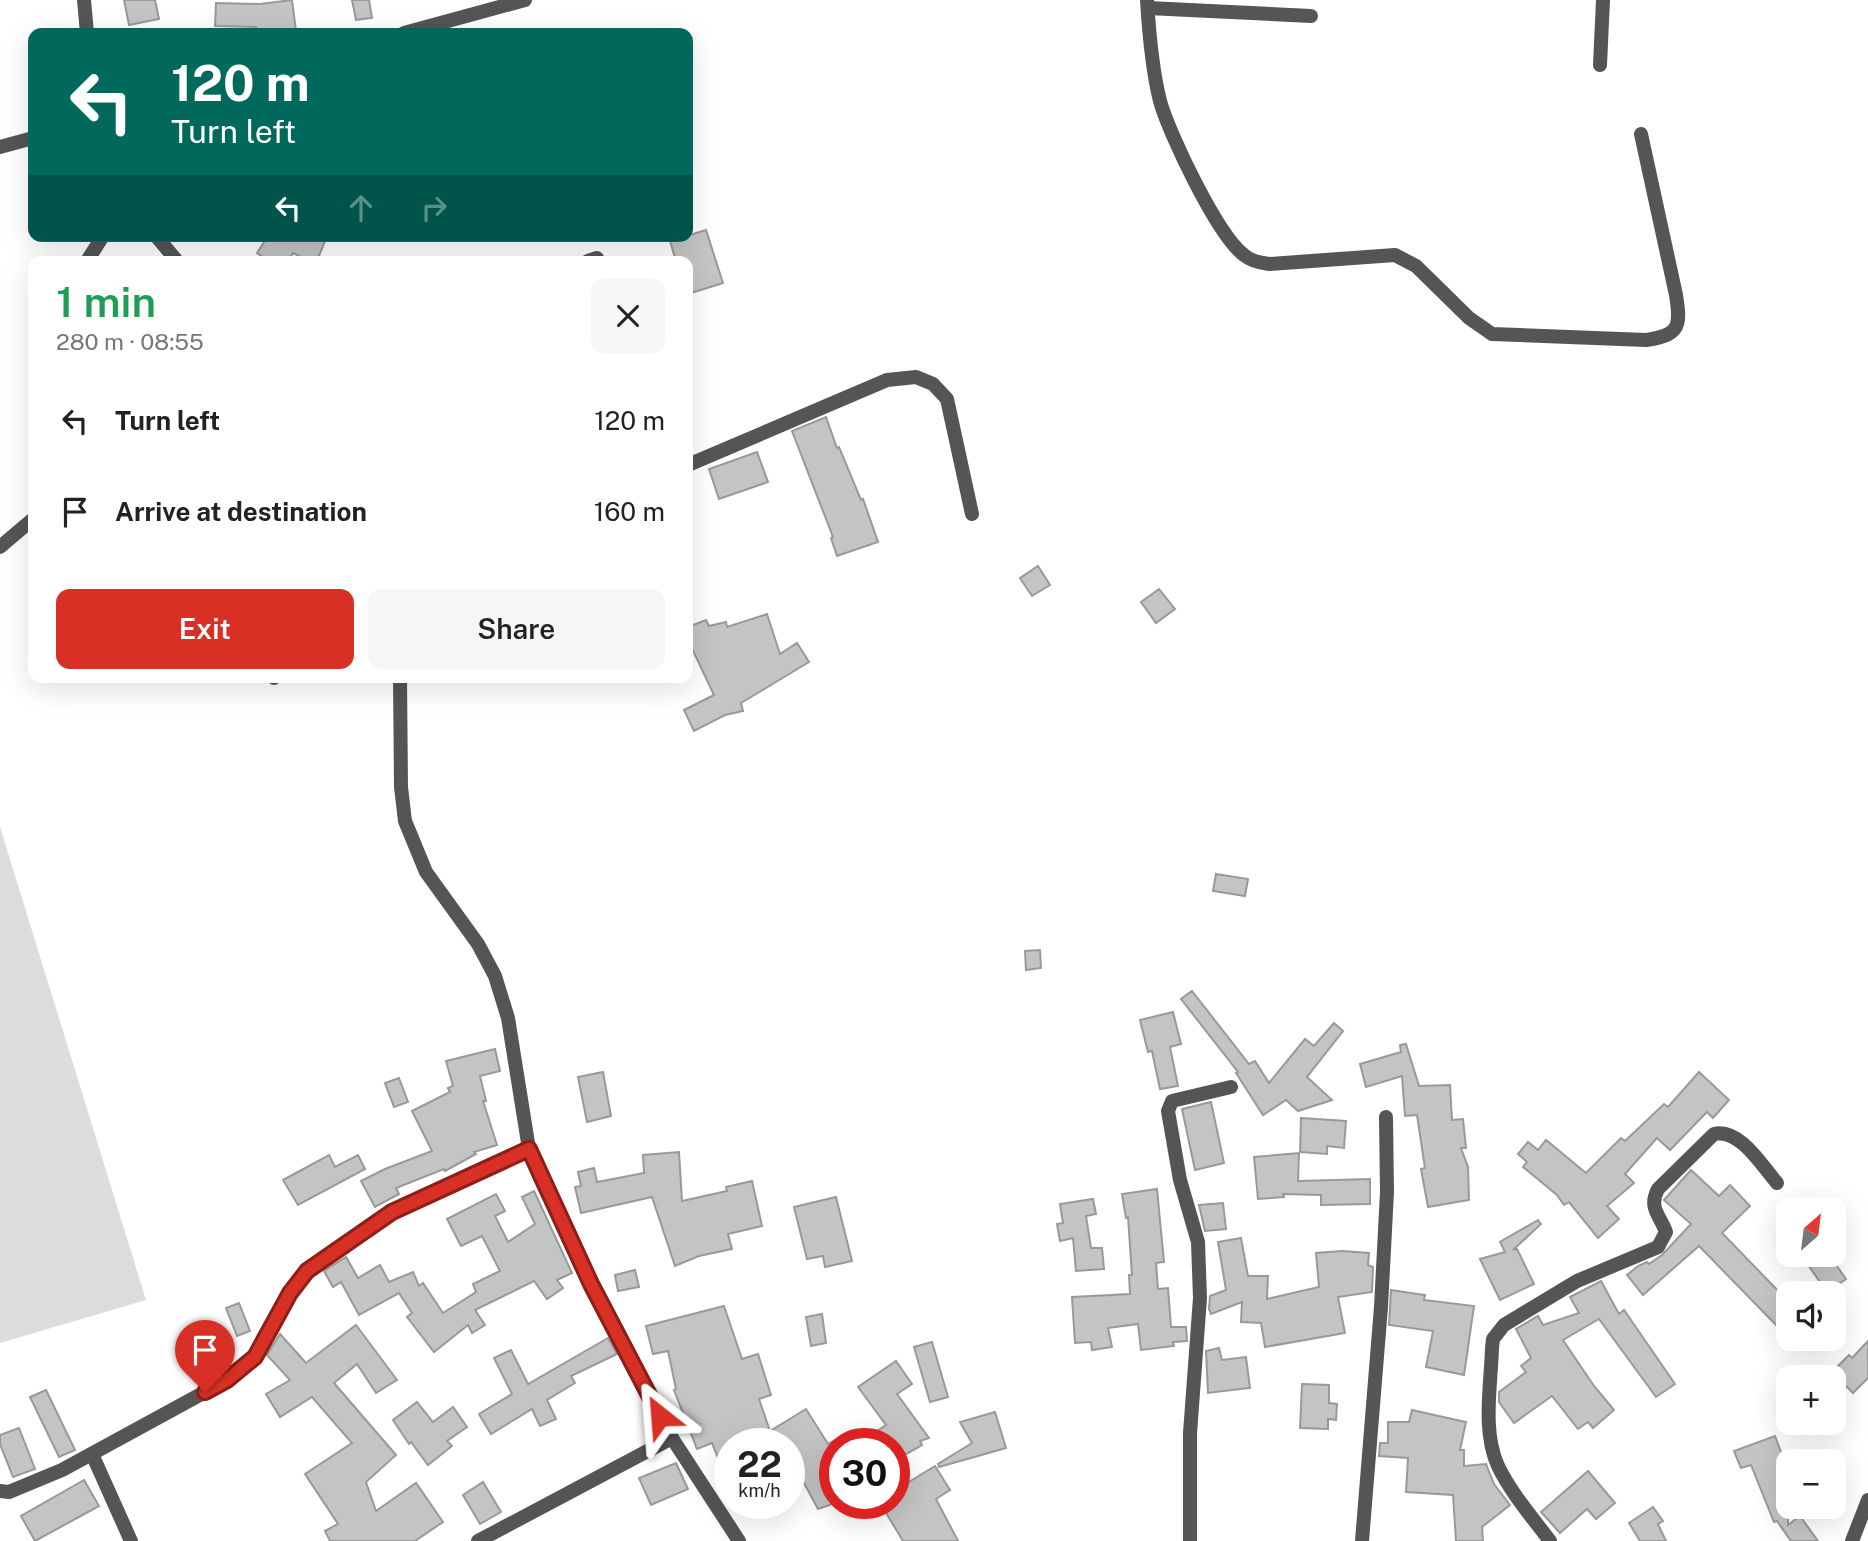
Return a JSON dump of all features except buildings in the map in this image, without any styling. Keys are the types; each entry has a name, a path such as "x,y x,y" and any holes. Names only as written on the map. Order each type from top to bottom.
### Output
{"street":[{"path":"84,0 87,28"},
{"path":"422,28 526,0"},
{"path":"1600,65 1603,0"},
{"path":"1311,16 1148,4 1160,100 1170,131 1187,168 1233,245 1244,256 1262,263 1283,264 1395,255 1416,267 1469,318 1492,334 1646,340 1661,338 1678,325 1680,317 1641,134"},
{"path":"0,147 28,139"},
{"path":"161,242 173,256"},
{"path":"693,463 887,380 916,377 933,384 947,399 972,514"},
{"path":"0,548 28,523"},
{"path":"400,683 401,787 405,821 426,872 478,944 495,976 508,1018 529,1149 591,1284 672,1438 739,1541"},
{"path":"1190,1541 1191,1433 1200,1298 1198,1242 1180,1180 1168,1111 1172,1101 1231,1087"},
{"path":"1362,1541 1381,1307 1387,1192 1386,1118"},
{"path":"1550,1541 1504,1476 1491,1442 1492,1348 1495,1335 1504,1325 1577,1281 1658,1247 1666,1232 1653,1209 1654,1197 1658,1189 1714,1134 1726,1133 1741,1142 1777,1183"},
{"path":"0,1491 9,1492 62,1471 227,1380 255,1357 290,1293 307,1271 392,1212 529,1149"},
{"path":"478,1541 672,1438"},
{"path":"92,1454 131,1541"},
{"path":"1852,1541 1868,1500"}],"shaded area":[{"path":"0,827 146,1300 0,1343"}],"route":[{"path":"205,1392 227,1380 255,1357 290,1293 307,1271 392,1212 529,1149 540,1178 591,1284 660,1416"}]}
